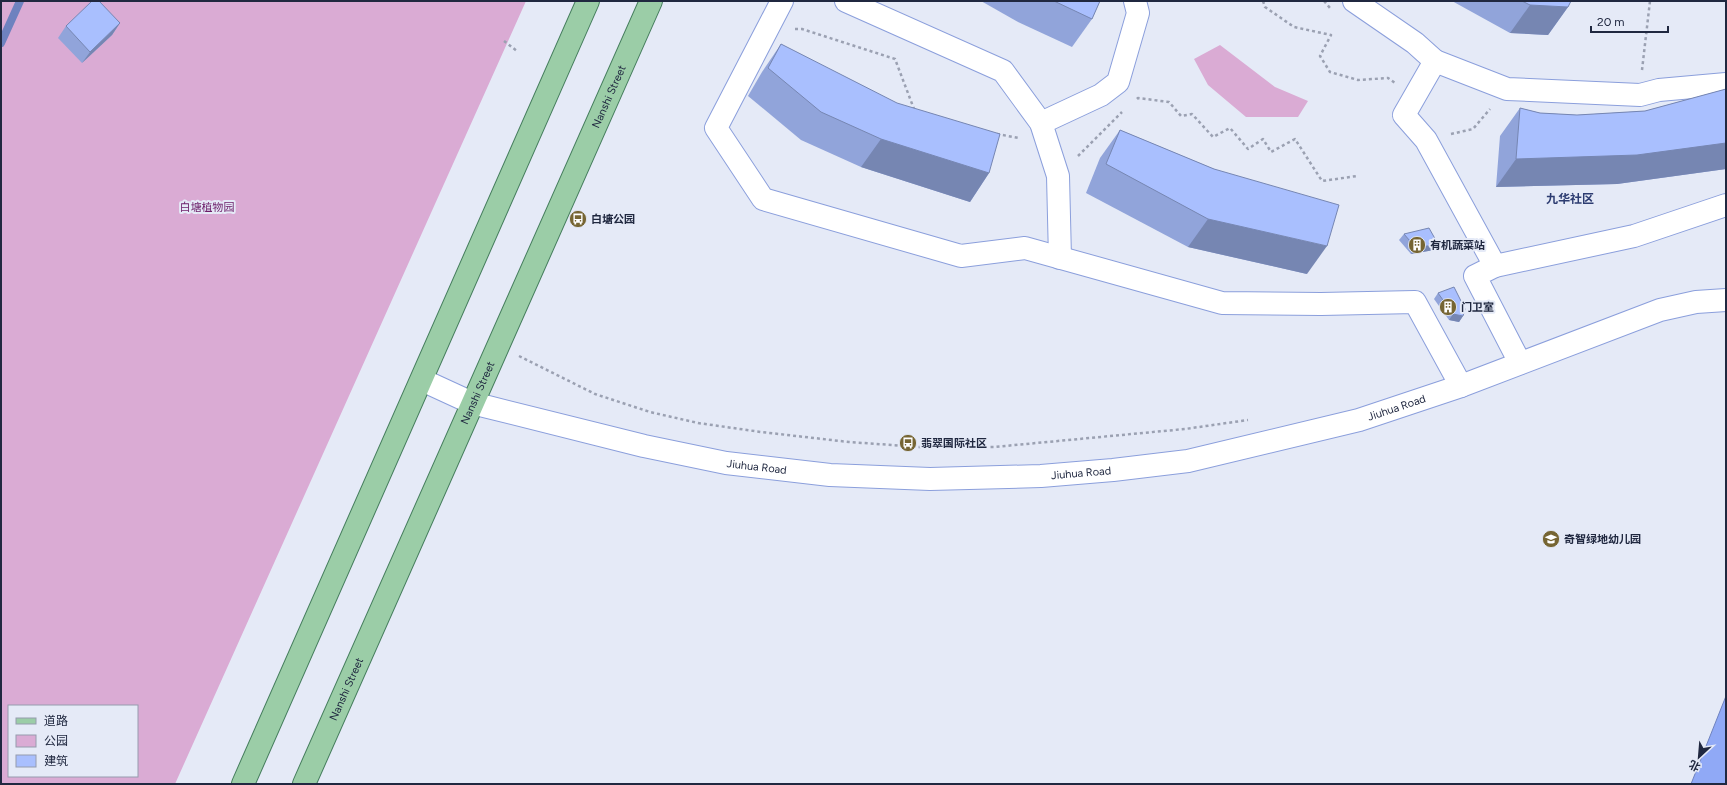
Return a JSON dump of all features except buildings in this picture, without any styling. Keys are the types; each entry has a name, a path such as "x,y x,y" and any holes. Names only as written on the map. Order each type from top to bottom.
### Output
{"main road":[{"path":"243,784 588,1"},
{"name":"Nanshi Street","path":"304,784 651,1"}],"street":[{"path":"782,1 716,128 763,199 961,256 1025,248 1222,303 1321,304 1415,302 1461,386"},
{"path":"846,1 1003,71 1041,123 1058,176 1060,258"},
{"path":"1041,123 1101,95 1118,82 1138,13 1135,1"},
{"path":"1354,1 1415,44 1435,61 1507,88 1640,95 1659,90 1726,84"},
{"path":"1435,61 1427,78 1414,95 1404,115 1426,140 1495,266"},
{"path":"1520,363 1475,276 1495,266 1634,236 1726,205"},
{"name":"Jiuhua Road","path":"422,380 472,403 644,446 726,463 830,475 930,479 1041,476 1113,470 1188,461 1359,420 1461,386 1660,310 1696,302 1726,300"}],"path":[{"path":"1263,1 1265,7 1294,28 1331,35 1320,56 1330,72 1358,80 1388,78 1414,95"},
{"path":"1640,95 1650,1"},
{"path":"767,30 802,29 895,59 913,108 919,111"},
{"path":"504,41 517,51"},
{"path":"1426,140 1473,129 1507,88"},
{"path":"1133,102 1138,98 1168,102 1181,116 1192,114 1213,137 1230,128 1248,149 1263,139 1271,152 1295,139 1322,180 1357,176"},
{"path":"1058,176 1124,110"},
{"path":"990,133 1047,143"},
{"path":"498,346 595,394 650,412 698,423 849,442 920,447 994,447 1177,430 1253,419"}],"green space":[{"name":"白塘植物园","path":"1,1 526,1 175,784 1,784"},
{"path":"1220,45 1275,87 1308,101 1298,117 1246,117 1208,85 1194,59"}],"water":[{"path":"1726,696 1726,784 1691,784"}],"waterway":[{"path":"1,43 20,1"}],"place":[{"name":"白塘公园","path":"578,219"},
{"name":"有机蔬菜站","path":"1417,245"},
{"name":"门卫室","path":"1448,307"},
{"name":"翡翠国际社区","path":"908,443"},
{"name":"奇智绿地幼儿园","path":"1551,539"}],"district":[{"name":"九华社区","path":"1570,199"}]}
